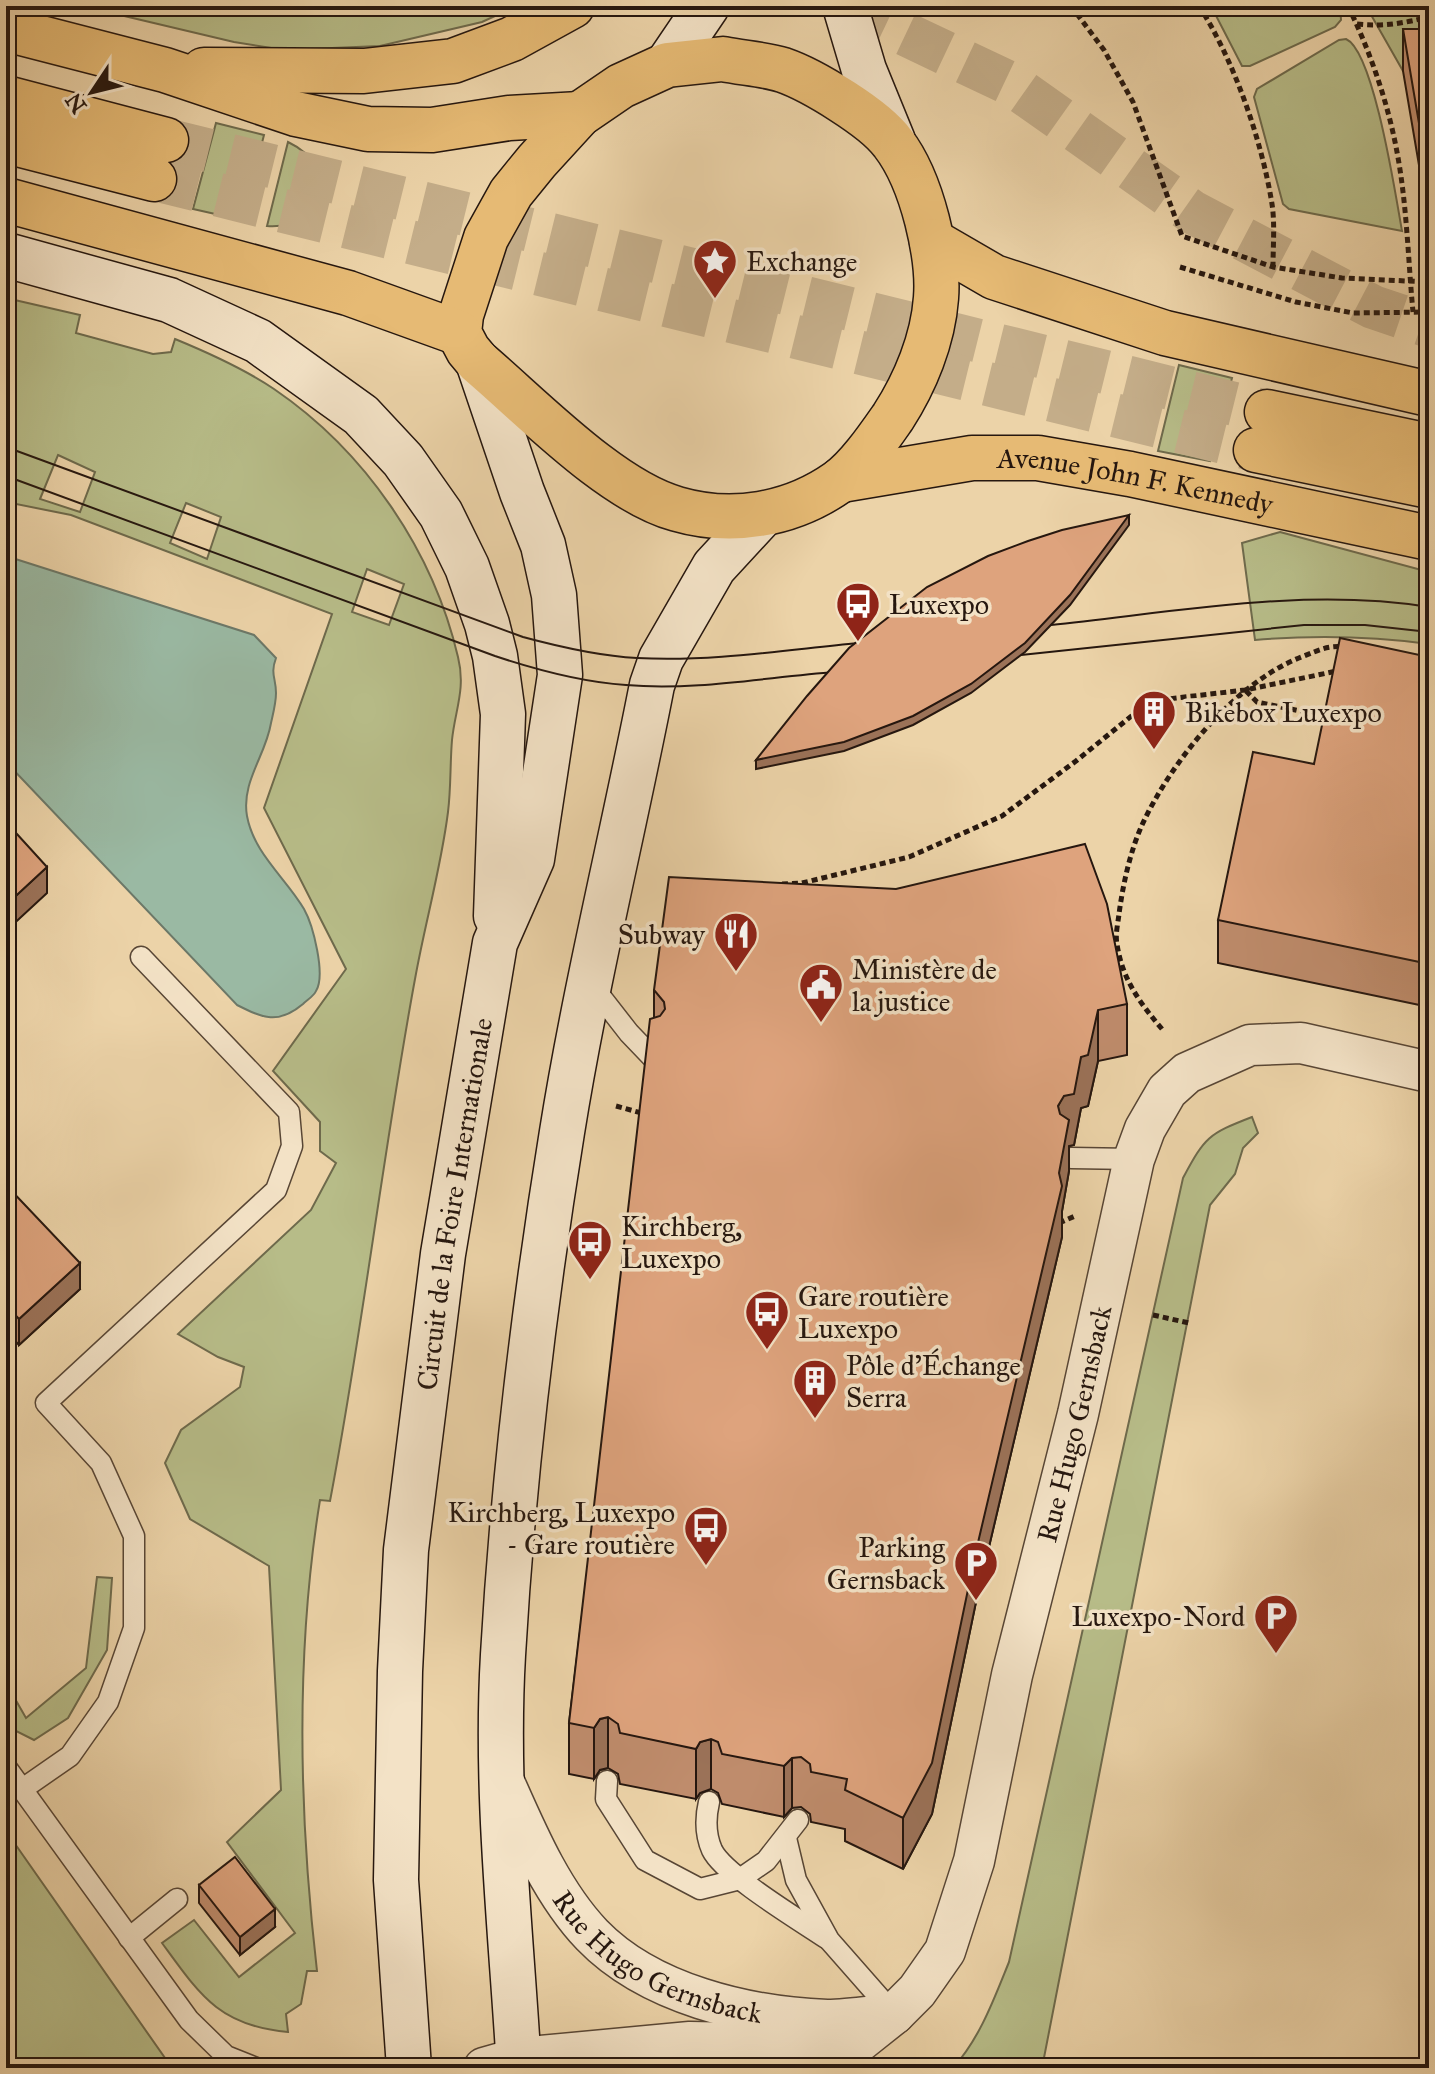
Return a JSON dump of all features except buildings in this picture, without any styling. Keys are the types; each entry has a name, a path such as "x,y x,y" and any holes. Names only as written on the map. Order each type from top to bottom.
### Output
{"main road":[{"path":"165,70 364,71 453,61 512,39 572,6"},
{"path":"667,65 707,6"},
{"path":"6,200 348,293 469,347 579,449 635,493 675,509 713,517 762,515 805,501 841,480 879,437 909,392 926,345 936,298 932,241 920,190 893,141 864,70 845,6"},
{"path":"6,29 165,70 296,114 368,129 432,130 509,118 580,114"},
{"path":"469,347 461,315 482,251 511,193 580,114 621,86 667,65 723,59 782,70 838,97 893,141"},
{"path":"6,98 160,160 6,141"},
{"path":"932,241 994,277 1150,329 1429,394"},
{"path":"6,255 169,300 258,341 361,415 411,471 441,514 467,567 495,656 503,714 495,943"},
{"name":"Circuit de la Foire Internationale","path":"409,2068 396,1880 406,1550 443,1254 495,943 532,859 560,675 554,595 543,545 469,347"},
{"path":"1429,446 1262,431 1429,486"},
{"name":"Avenue John F. Kennedy","path":"841,480 972,458 1038,458 1130,474 1429,538"},
{"path":"507,2065 501,1776 503,1657 516,1493 562,1131 652,685 661,659 714,567 762,515"}],"street":[{"name":"Rue Hugo Gernsback","path":"818,2068 855,2045 894,2014 917,1991 945,1951 974,1861 1012,1675 1078,1414 1134,1159 1145,1129 1167,1091 1187,1073 1250,1045 1301,1043 1429,1072"},
{"name":"Rue Hugo Gernsback","path":"501,1776 530,1841 553,1882 592,1934 639,1973 709,2002 783,2015 829,2020 894,2014"},
{"name":"Rue Hugo Gernsback","path":"507,2065 690,2042 855,2045"}],"lane":[{"path":"21,1790 70,1756 108,1702 134,1628 134,1536 101,1463 46,1403 276,1190 292,1146 289,1112 141,957"},
{"path":"590,983 652,1057"},
{"path":"1071,1158 1134,1159"},
{"path":"6,1767 189,2020 226,2056 256,2068"},
{"path":"607,1781 606,1799 645,1860 700,1889 740,1879 766,1861 798,1820"},
{"path":"709,1802 705,1822 713,1852 740,1879 829,1940"},
{"path":"786,1838 796,1880 829,1940 894,2014"},
{"path":"129,1938 177,1899"}],"path":[{"path":"1071,6 1104,50 1133,102 1182,236 1273,267 1342,278 1429,282"},
{"path":"1199,6 1236,82 1258,141 1273,207 1273,267"},
{"path":"1348,6 1379,83 1397,152 1408,232 1413,312"},
{"path":"1357,24 1390,25 1427,18 1426,6"},
{"path":"1180,267 1296,302 1353,313 1429,312"},
{"path":"1162,1029 1133,993 1116,942 1123,886 1142,826 1159,795 1212,721 1245,690 1285,663 1331,645 1359,648"},
{"path":"771,884 802,883 909,857 1002,816 1150,701 1245,690 1336,671 1351,674"},
{"path":"1245,690 1257,702 1332,718"},
{"path":"615,1105 646,1115"},
{"path":"1153,1315 1189,1323"}],"shaded area":[{"path":"82,6 517,6 482,22 380,46 284,50 234,42"},
{"path":"1211,6 1340,6 1341,20 1335,27 1250,66 1242,66"},
{"path":"1366,6 1429,6 1429,72 1403,71"},
{"path":"1346,39 1356,49 1366,69 1374,96 1402,231 1289,209 1283,204 1254,97 1257,89 1339,40"},
{"path":"216,123 264,135 242,220 193,209"},
{"path":"288,142 305,153 315,166 320,181 319,195 313,208 302,218 287,225 267,226"},
{"path":"6,298 80,315 76,333 153,354 171,352 175,339 226,361 274,389 338,442 366,473 391,506 432,579 458,657 460,689 452,740 445,833 404,1044 330,1501 320,1500 312,1558 306,1617 302,1735 306,1854 317,1971 307,1971 301,2004 286,2014 288,2032 245,2023 213,2005 162,1943 194,1920 239,1977 295,1933 227,1842 281,1790 269,1566 190,1519 165,1463 181,1430 240,1387 244,1367 218,1357 178,1334 311,1210 336,1163 320,1151 320,1122 273,1071 346,969 264,808 332,614 71,515 6,502","holes":["58,455 95,472 80,512 40,499","186,503 221,517 207,559 170,543","367,569 404,584 389,625 352,612"]},
{"path":"1179,365 1232,378 1210,461 1158,451"},
{"path":"1280,532 1429,572 1429,644 1342,637 1255,640 1242,543"},
{"path":"6,556 254,635 276,658 273,668 274,708 246,804 256,842 304,909 314,938 319,984 314,995 294,1011 270,1017 237,1005 6,762"},
{"path":"1252,1117 1258,1133 1243,1148 1235,1174 1210,1205 1042,2068 953,2068 979,2031 1009,1962 1183,1178 1209,1138"},
{"path":"97,1577 112,1578 107,1650 68,1718 34,1740 12,1729 6,1722 6,1683 26,1718 86,1668"},
{"path":"6,1831 172,2068 6,2068"}],"tunnel":[{"path":"846,6 1011,84 1192,212 1373,307 1429,326"},
{"path":"166,140 1267,412"},
{"path":"154,179 1256,450"}],"tram line":[{"path":"6,447 523,637 565,648 622,657 665,659 748,655 858,643"},
{"path":"6,476 495,656 559,675 609,683 678,686 835,672"},
{"path":"1051,625 1287,600 1382,601 1429,607"},
{"path":"1021,655 1304,625 1365,625 1429,632"}],"place":[{"name":"Exchange","path":"715,300"},
{"name":"Luxexpo","path":"858,643"},
{"name":"Bikebox Luxexpo","path":"1154,751"},
{"name":"Subway","path":"736,973"},
{"name":"Ministère de la justice","path":"821,1024"},
{"name":"Kirchberg, Luxexpo","path":"590,1281"},
{"name":"Gare routière Luxexpo","path":"767,1351"},
{"name":"Pôle d'Échange Serra","path":"815,1420"},
{"name":"Kirchberg, Luxexpo - Gare routière","path":"706,1567"},
{"name":"Parking Gernsback","path":"976,1602"},
{"name":"Luxexpo-Nord","path":"1276,1655"}]}
